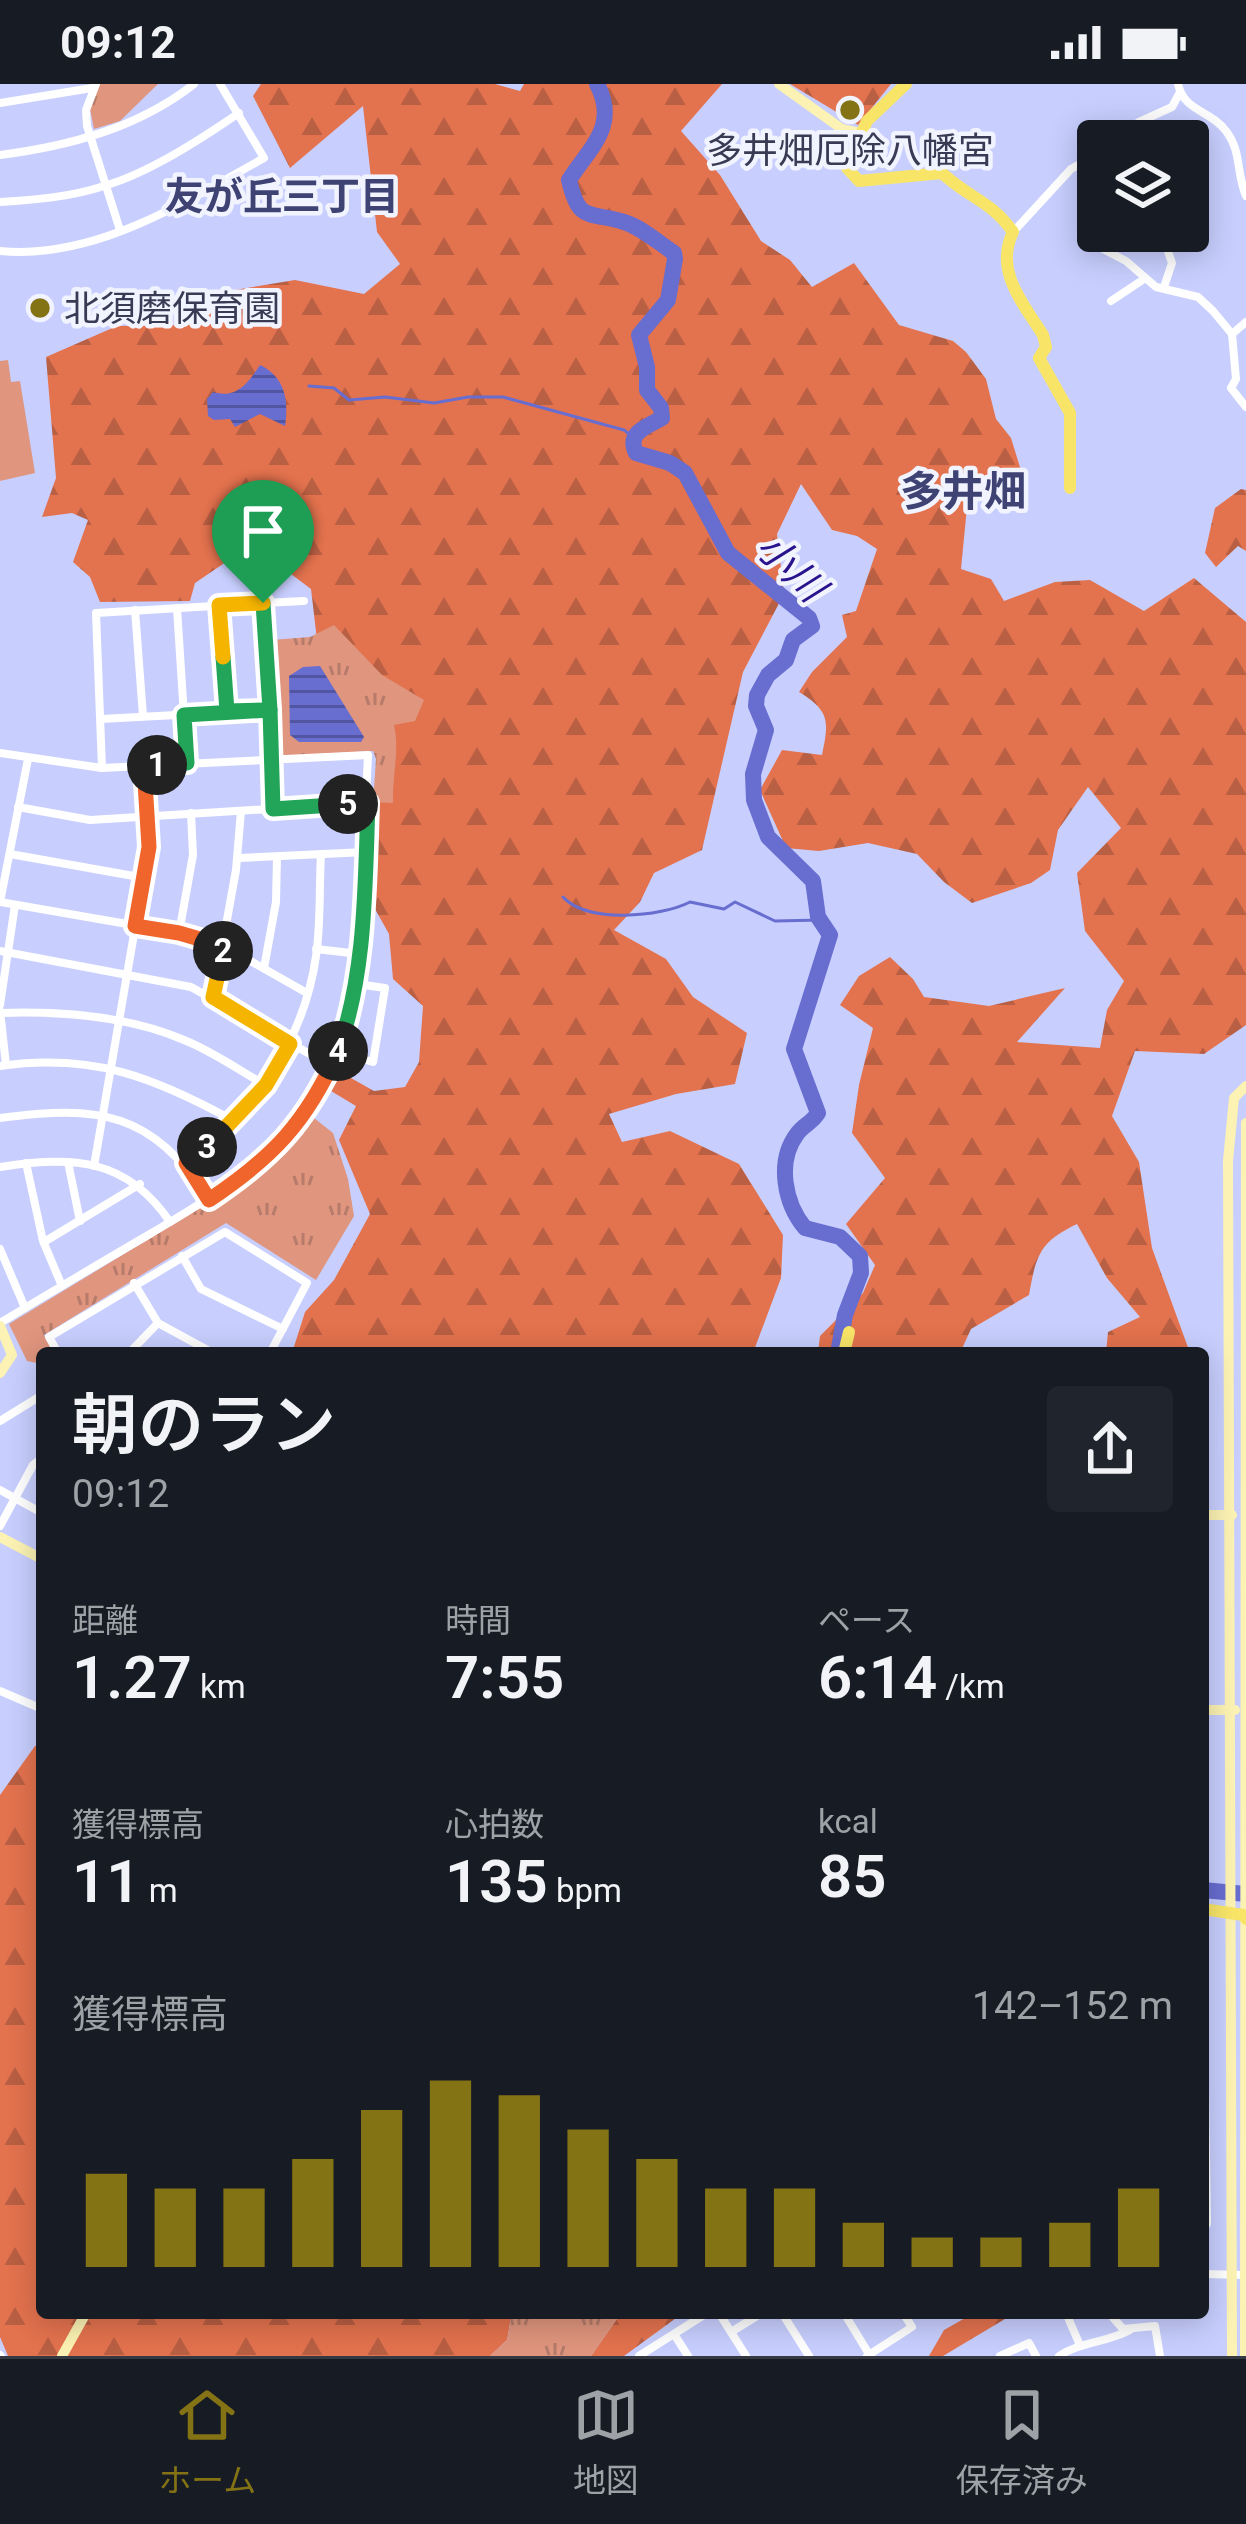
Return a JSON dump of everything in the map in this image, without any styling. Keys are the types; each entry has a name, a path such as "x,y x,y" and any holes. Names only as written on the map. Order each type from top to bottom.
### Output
{"main road":[{"path":"906,84 860,133 847,168 859,181 942,173 968,197 997,209 1013,232 1006,268 1042,335 1046,347 1039,358 1070,412 1070,488"},
{"path":"845,1347 849,1332"},
{"path":"1209,1910 1246,1919"}],"street":[{"path":"0,155 90,137 153,110 194,84"},
{"path":"0,250 32,253 107,238 264,158 220,84"},
{"path":"779,84 842,129 860,133"},
{"path":"0,104 94,86 86,110 90,137 120,230"},
{"path":"1143,120 1172,107 1179,88"},
{"path":"1179,88 1192,108 1211,115 1228,133 1241,159 1239,179 1246,196"},
{"path":"0,202 106,186 203,138 239,113"},
{"path":"1013,232 1077,166"},
{"path":"1108,252 1144,279 1198,297 1232,334 1236,379 1231,388 1246,407"},
{"path":"1164,287 1172,263 1169,252"},
{"path":"1111,301 1144,279"},
{"path":"1232,334 1246,322"},
{"path":"262,572 273,809"},
{"path":"102,768 96,613 304,601"},
{"path":"219,605 227,711"},
{"path":"177,608 187,763"},
{"path":"135,610 143,716"},
{"path":"100,719 270,710"},
{"path":"0,753 102,768 368,755 366,852 352,1014 332,1066 296,1128 252,1171 209,1200 0,1324 12,1355 0,1373"},
{"path":"28,759 0,902 179,933 224,946 307,993"},
{"path":"94,1166 145,878 144,766"},
{"path":"18,807 90,820 368,803"},
{"path":"213,997 238,858 241,811"},
{"path":"179,933 193,854 191,813"},
{"path":"238,858 366,852"},
{"path":"10,854 145,878"},
{"path":"186,1163 266,1085 290,1044 316,949 321,854"},
{"path":"264,968 276,902 277,857"},
{"path":"15,905 3,952 3,1066 63,1061 112,1070 157,1081 234,1120"},
{"path":"316,949 359,954"},
{"path":"3,952 191,987 332,1066"},
{"path":"338,1052 373,1062 385,988 357,984"},
{"path":"0,1009 121,1023 188,1041 266,1085"},
{"path":"1232,2356 1241,2275 1244,1866 1232,1515 1228,1161 1234,1099 1246,1086"},
{"path":"0,1118 56,1110 103,1116 160,1139 186,1163 209,1200"},
{"path":"1245,2356 1228,1960 1238,1710 1246,1124"},
{"path":"0,1167 68,1162 94,1166 140,1184 170,1222"},
{"path":"68,1162 80,1221"},
{"path":"26,1163 44,1242 62,1286"},
{"path":"44,1242 140,1184"},
{"path":"55,1347 49,1337 225,1232 307,1283 273,1347"},
{"path":"0,1249 25,1308"},
{"path":"182,1256 201,1288 283,1329"},
{"path":"134,1283 158,1323 202,1347"},
{"path":"135,1347 158,1323"},
{"path":"0,1421 36,1399"},
{"path":"0,1526 36,1463"},
{"path":"0,1490 36,1510"},
{"path":"1209,1515 1232,1515"},
{"path":"0,1537 36,1556"},
{"path":"0,1691 36,1706"},
{"path":"1209,2273 1241,2275"},
{"path":"62,2356 83,2319"},
{"path":"639,2356 698,2319"},
{"path":"723,2319 746,2356"},
{"path":"731,2332 752,2319"},
{"path":"786,2319 809,2356"},
{"path":"847,2319 868,2355 912,2327 907,2319"},
{"path":"1069,2319 1079,2343"},
{"path":"1114,2319 1123,2329 1155,2326 1160,2356"},
{"path":"1059,2356 1079,2343 1111,2340 1132,2329"},
{"path":"674,2334 688,2356"},
{"path":"1000,2356 1029,2343 1036,2356"}],"green space":[{"path":"100,84 158,84 120,121 94,129 90,109"},
{"path":"261,84 495,84 520,91 524,84 722,84 681,131 720,175 761,241 790,260 812,287 854,263 899,325 953,341 986,379 996,419 1011,438 1026,487 968,497 961,569 991,579 1004,601 1055,582 1090,580 1144,611 1194,578 1246,622 1246,1025 1204,1054 1135,1051 1112,1116 1139,1162 1152,1248 1188,1347 1107,1347 1108,1332 1140,1317 1107,1278 1077,1224 1054,1237 1041,1252 1029,1295 971,1329 963,1347 819,1347 820,1336 863,1293 875,1265 846,1224 885,1178 852,1133 873,1028 840,1005 859,976 890,957 924,997 989,1006 1065,988 1017,1042 1100,1048 1107,1010 1124,981 1085,931 1077,873 1121,828 1088,787 1058,830 1050,870 1031,883 972,903 917,854 868,843 819,851 786,848 760,790 782,750 822,755 825,718 799,692 847,637 842,615 856,611 877,549 857,536 832,530 801,484 777,534 784,594 743,672 702,850 654,873 640,902 614,930 666,959 693,997 747,1033 735,1084 676,1094 609,1114 622,1142 670,1131 739,1164 783,1235 781,1278 755,1347 294,1347 305,1312 334,1280 370,1214 339,1140 356,1106 331,1091 342,1073 374,1091 405,1087 419,1062 423,1006 393,979 389,934 375,909 372,856 384,769 317,640 311,589 267,556 248,547 195,583 190,601 100,602 90,577 73,562 88,520 72,513 42,517 56,478 46,357 117,326 182,325 210,294 295,280 364,294 400,264 377,232 363,106 290,168 253,96"},
{"name":"多井畑厄除八幡宮","path":"790,84 891,84 858,125"},
{"path":"8,360 11,382 20,381 35,473 0,481 0,361"},
{"path":"1246,490 1246,551 1238,546 1216,567 1205,553 1215,508"},
{"path":"334,625 382,675 424,700 415,721 394,725 393,803 373,802 373,751 282,756 277,751 271,640 310,637"},
{"path":"309,1114 333,1133 354,1216 316,1280 226,1223 44,1335 51,1347 36,1347 36,1363 27,1361 9,1324 252,1176"},
{"path":"35,1746 36,2319 511,2319 507,2340 490,2356 8,2356 0,2337 0,1795"},
{"path":"511,2319 617,2319 591,2356 490,2356 507,2340"},
{"path":"617,2319 675,2319 624,2356 591,2356"},
{"path":"963,2319 1005,2319 943,2356 929,2356 944,2330"}],"shaded area":[{"path":"260,365 283,390 285,426 260,414 235,427 230,419 208,416 207,399 213,392 235,391"},
{"path":"320,666 364,737 361,742 299,742 290,735 289,676 303,667"}],"waterway":[{"name":"小川","path":"597,84 605,112 599,135 569,180 577,204 587,213 637,228 674,253 675,259 668,300 639,335 647,390 661,408 662,418 636,435 636,453 685,473 728,553 809,618 812,626 793,640 786,660 768,675 757,695 756,706 766,730 753,774 754,800 768,837 813,881 818,917 830,935 794,1049 818,1113 790,1145 785,1170 792,1207 805,1228 840,1237 860,1256 861,1273 839,1347"},
{"path":"309,386 334,388 349,400 385,397 434,403 503,397 624,430 633,437"},
{"path":"563,897 574,906 606,914 643,914 690,902 724,909 735,902 775,921 821,920"},
{"name":"小川","path":"1209,1891 1246,1894"}],"place":[{"name":"多井畑厄除八幡宮","path":"850,110"},
{"name":"北須磨保育園","path":"40,308"}],"district":[{"name":"友が丘三丁目","path":"282,196"},
{"name":"多井畑","path":"963,491"}],"route":[{"path":"263,603 219,605 227,711 270,710 273,809 368,803 357,984 338,1052 296,1128 252,1171 209,1200 186,1163 215,1141 266,1085 290,1044 213,997 224,946 135,926 149,847 144,766 187,763 184,715 270,710 263,603"}]}
